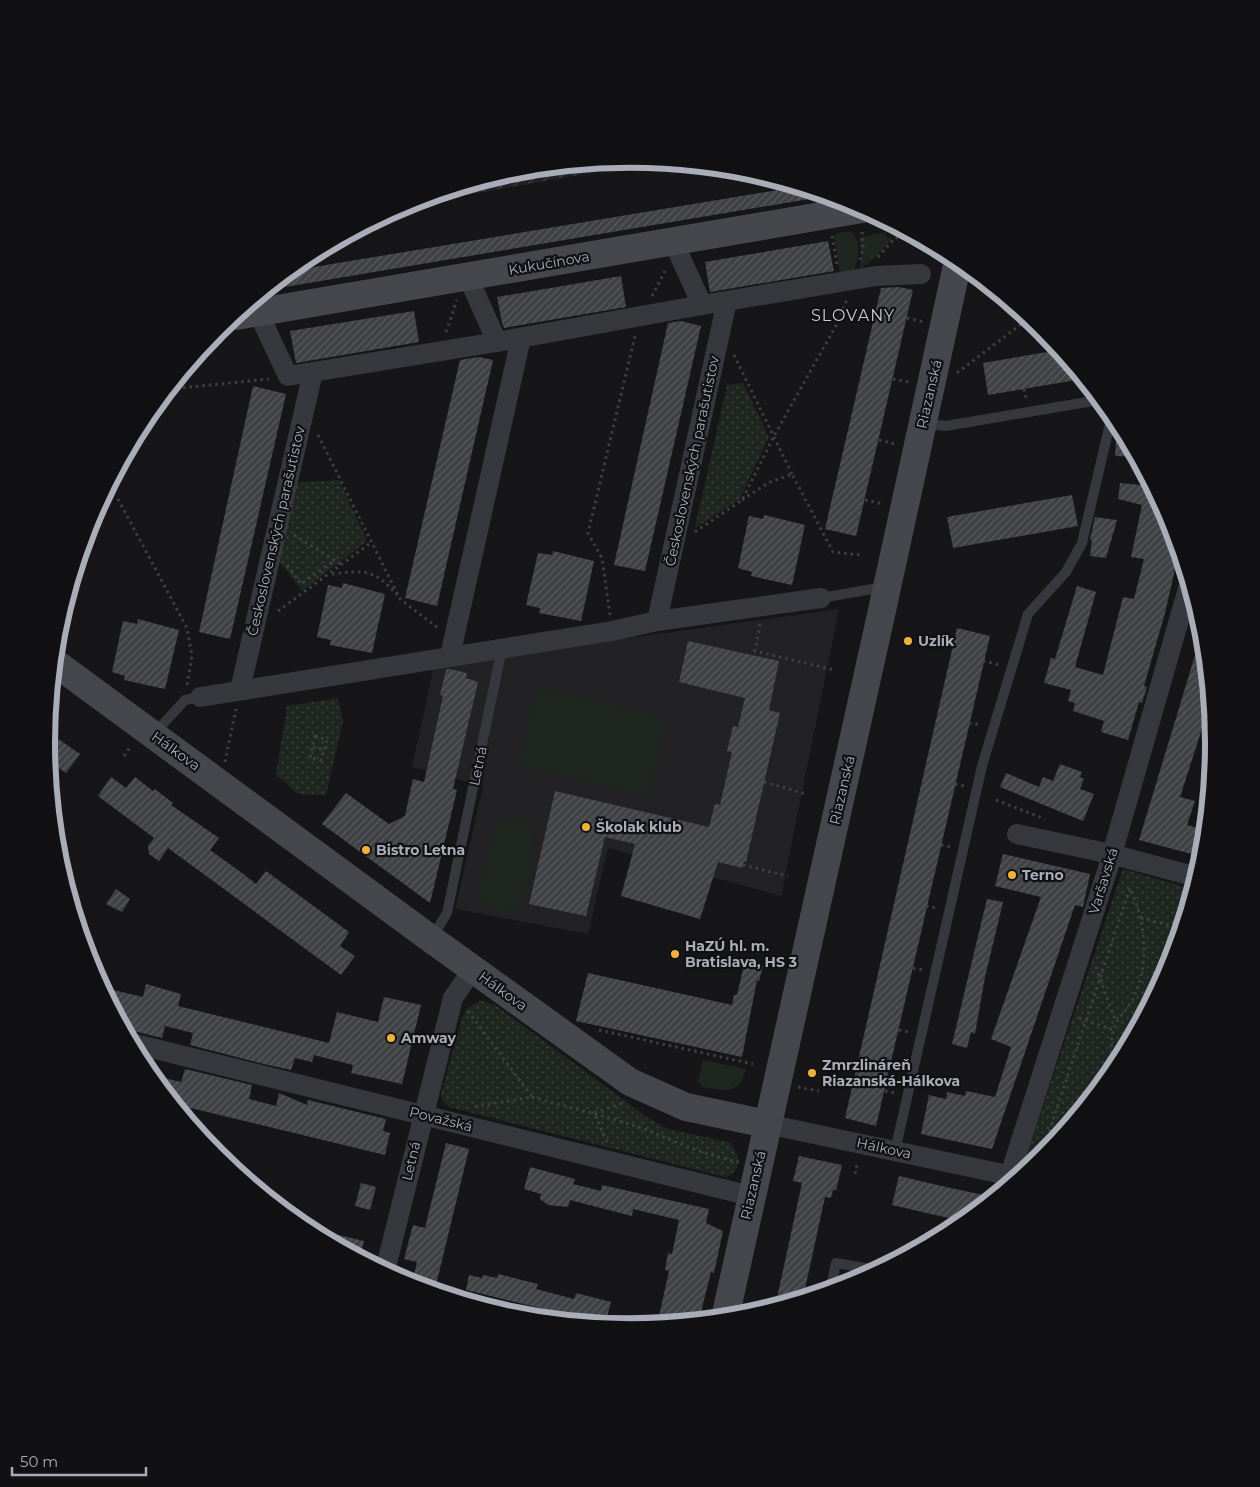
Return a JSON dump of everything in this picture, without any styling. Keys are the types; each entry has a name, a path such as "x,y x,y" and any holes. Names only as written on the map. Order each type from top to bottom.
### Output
{"street":[{"name":"Kukučínova","path":"248,314 671,253 861,217"},
{"path":"671,253 702,305"},
{"name":"Riazanská","path":"727,1310 888,586 956,270"},
{"path":"248,314 264,324 288,376 511,340 641,314 847,281 921,274"},
{"path":"463,284 511,340"},
{"name":"Československých parašutistov","path":"657,621 727,301"},
{"path":"452,648 511,340"},
{"name":"Československých parašutistov","path":"236,691 254,627 305,407 311,373"},
{"path":"192,698 452,648 502,648 657,621 821,598"},
{"name":"Varšavská","path":"1016,1170 1061,1013 1190,614"},
{"name":"Hálkova","path":"60,666 431,939 598,1060 643,1089 676,1103 707,1113 1010,1175"},
{"path":"1016,834 1111,854 1189,875"},
{"name":"Letná","path":"387,1264 422,1114 453,998 473,969"},
{"name":"Považská","path":"141,1045 751,1196"}],"lane":[{"path":"922,423 946,426 1092,401"},
{"path":"894,1151 984,758 1028,614 1066,572 1082,543 1109,426"},
{"path":"821,598 888,586"},
{"name":"Letná","path":"431,939 447,913 502,648"},
{"path":"154,734 192,698"},
{"path":"832,1282 836,1263 865,1268"}],"path":[{"path":"742,500 774,436 838,322 847,281 864,249 862,218"},
{"path":"831,231 847,281"},
{"path":"847,281 894,238 901,237"},
{"path":"612,630 602,558 588,533 641,314 671,253"},
{"path":"438,351 463,284"},
{"path":"956,373 1022,323"},
{"path":"721,330 833,552 861,555"},
{"path":"178,388 288,376"},
{"path":"305,407 400,599"},
{"path":"675,540 691,534 768,483 792,474"},
{"path":"116,485 119,503 187,628 192,656 192,698"},
{"path":"293,534 342,565"},
{"path":"254,627 372,542"},
{"path":"284,562 301,584 335,560"},
{"path":"330,574 370,572 385,580 400,599 452,648"},
{"path":"764,606 755,651 834,670"},
{"path":"224,770 236,691"},
{"path":"316,736 327,740 324,750 321,760 310,758 316,736"},
{"path":"313,747 324,750"},
{"path":"764,782 806,794"},
{"path":"996,800 1049,821"},
{"path":"743,865 788,876"},
{"path":"1048,1138 1130,888 1144,932 1143,967 1133,1000 1116,1023 1112,1037 1113,1055"},
{"path":"1141,918 1174,926"},
{"path":"1080,955 1092,959 1116,1023"},
{"path":"464,1006 532,1097"},
{"path":"1061,1013 1114,1030"},
{"path":"598,1030 753,1064"},
{"path":"796,1086 819,1091"},
{"path":"464,1108 532,1097 594,1113 644,1129 676,1143 741,1162"},
{"path":"594,1113 631,1100"},
{"path":"594,1113 608,1145"},
{"path":"855,1174 857,1164"}],"shaded area":[{"path":"614,169 448,198 481,188 555,173"},
{"path":"851,231 859,246 857,263 853,274 840,275 834,234"},
{"path":"885,232 888,238 893,237 879,254 859,271 862,257 859,238"},
{"path":"743,383 769,437 739,500 695,528 727,385"},
{"path":"339,480 367,541 302,591 276,557 293,483"},
{"path":"839,609 781,896 608,848 588,934 455,909 483,786 412,767 434,665"},
{"path":"545,689 658,715 665,725 651,788 645,796 524,767 520,757 535,696"},
{"path":"338,698 343,721 326,795 298,794 276,775 287,706"},
{"path":"508,818 519,818 527,822 532,827 535,843 521,904 509,911 500,912 489,908 482,901 480,884 493,829 498,823"},
{"path":"1123,869 1186,887 1161,964 1146,998 1128,1031 1086,1094 1037,1150 1028,1158 1026,1156"},
{"path":"480,1000 495,1005 647,1117 668,1129 729,1142 736,1151 738,1162 735,1171 725,1177 449,1107 442,1101 441,1094 462,1017 467,1009"},
{"path":"703,1060 746,1069 740,1083 735,1087 717,1090 702,1087 698,1081"}],"building":[{"path":"783,189 813,198 279,288 306,268"},
{"path":"828,241 834,271 710,292 705,262"},
{"path":"621,276 626,307 504,328 497,297"},
{"path":"899,287 913,290 856,536 825,529 881,288"},
{"path":"414,311 419,342 296,363 290,331"},
{"path":"681,321 701,326 645,571 614,565 668,323"},
{"path":"1050,351 1075,380 988,395 983,363"},
{"path":"479,357 493,360 437,606 405,598 460,360"},
{"path":"253,386 286,394 230,639 199,632"},
{"path":"1116,437 1128,457 1115,456"},
{"path":"1120,483 1144,485 1161,523 1176,565 1165,613 1144,686 1147,687 1142,703 1139,702 1128,740 1101,732 1104,721 1073,711 1075,703 1068,701 1071,690 1044,683 1051,658 1055,659 1077,586 1096,592 1075,667 1103,675 1123,597 1134,599 1144,559 1131,557 1142,505 1118,499"},
{"path":"1072,495 1078,526 953,548 947,517"},
{"path":"764,515 805,525 792,585 751,576 752,572 738,568 749,516 763,519"},
{"path":"1095,517 1117,520 1106,558 1090,556 1092,540 1090,540"},
{"path":"553,551 594,561 581,621 539,613 540,608 526,605 538,553 552,555"},
{"path":"343,583 385,594 372,653 330,645 331,640 317,637 328,585 342,588"},
{"path":"138,619 179,630 165,689 124,680 125,676 112,672 123,621 137,624"},
{"path":"957,628 990,636 876,1126 845,1118"},
{"path":"688,641 779,661 769,710 780,713 746,862 744,861 742,868 718,862 700,919 621,896 635,844 605,837 586,916 529,904 555,791 709,827 715,804 720,805 732,752 727,751 733,726 738,727 745,698 679,682"},
{"path":"1197,649 1204,721 1180,797 1195,801 1187,825 1199,828 1194,855 1139,840"},
{"path":"446,670 467,673 466,678 478,682 453,789 457,790 430,903 322,824 346,793 389,824 405,816 413,779 424,782 443,696 440,695"},
{"path":"55,737 80,754 66,773 56,765"},
{"path":"1060,764 1082,772 1080,777 1084,779 1080,789 1094,794 1083,821 1000,787 1006,773 1039,787 1043,777 1053,781"},
{"path":"111,777 126,788 135,777 153,791 155,789 173,803 171,805 219,838 210,850 256,884 266,871 349,932 340,946 355,956 341,975 168,848 159,861 149,854 148,846 154,838 98,796"},
{"path":"1003,854 1090,874 1083,907 1075,905 992,1149 921,1134 929,1095 946,1099 947,1092 965,1096 966,1091 995,1097 1011,1047 991,1039 1041,897 995,886"},
{"path":"116,889 130,899 122,912 106,904"},
{"path":"987,899 1003,902 985,977 975,1034 971,1032 967,1048 952,1044"},
{"path":"745,961 763,966 759,981 757,980 742,1057 576,1021 588,973 732,1005 734,995 737,995"},
{"path":"146,984 181,994 178,1006 329,1043 337,1012 378,1022 384,997 421,1005 402,1084 351,1073 353,1065 314,1055 312,1062 295,1058 291,1070 190,1045 193,1033 165,1026 162,1038 132,1031 110,989 143,997"},
{"path":"185,1069 252,1085 249,1099 276,1106 279,1093 307,1105 308,1100 386,1119 383,1131 390,1133 385,1155 184,1107 164,1079 181,1082"},
{"path":"446,1143 469,1149 436,1285 414,1276 417,1262 404,1259 413,1225 425,1228"},
{"path":"799,1156 842,1165 836,1190 833,1190 831,1198 825,1197 804,1291 777,1300 802,1183 793,1181"},
{"path":"530,1167 575,1179 573,1184 601,1191 602,1185 709,1209 706,1223 723,1231 714,1273 711,1272 700,1314 659,1317 669,1271 665,1270 668,1253 672,1254 679,1220 633,1209 632,1216 570,1200 568,1207 548,1205 540,1199 541,1194 524,1189"},
{"path":"899,1176 986,1195 953,1219 892,1205"},
{"path":"361,1183 376,1187 370,1210 355,1206"},
{"path":"328,1233 364,1241 362,1251"},
{"path":"498,1274 538,1284 536,1289 574,1299 576,1293 611,1302 607,1317 569,1315 466,1290 469,1275 482,1278 483,1275 497,1278"}],"place":[{"name":"Uzlík","path":"908,641"},
{"name":"Školak klub","path":"586,827"},
{"name":"Bistro Letna","path":"366,850"},
{"name":"Terno","path":"1012,875"},
{"name":"HaZÚ hl. m. Bratislava, HS 3","path":"675,954"},
{"name":"Amway","path":"391,1038"},
{"name":"Zmrzlináreň Riazanská-Hálkova","path":"812,1073"}],"district":[{"name":"SLOVANY","path":"853,315"}]}
